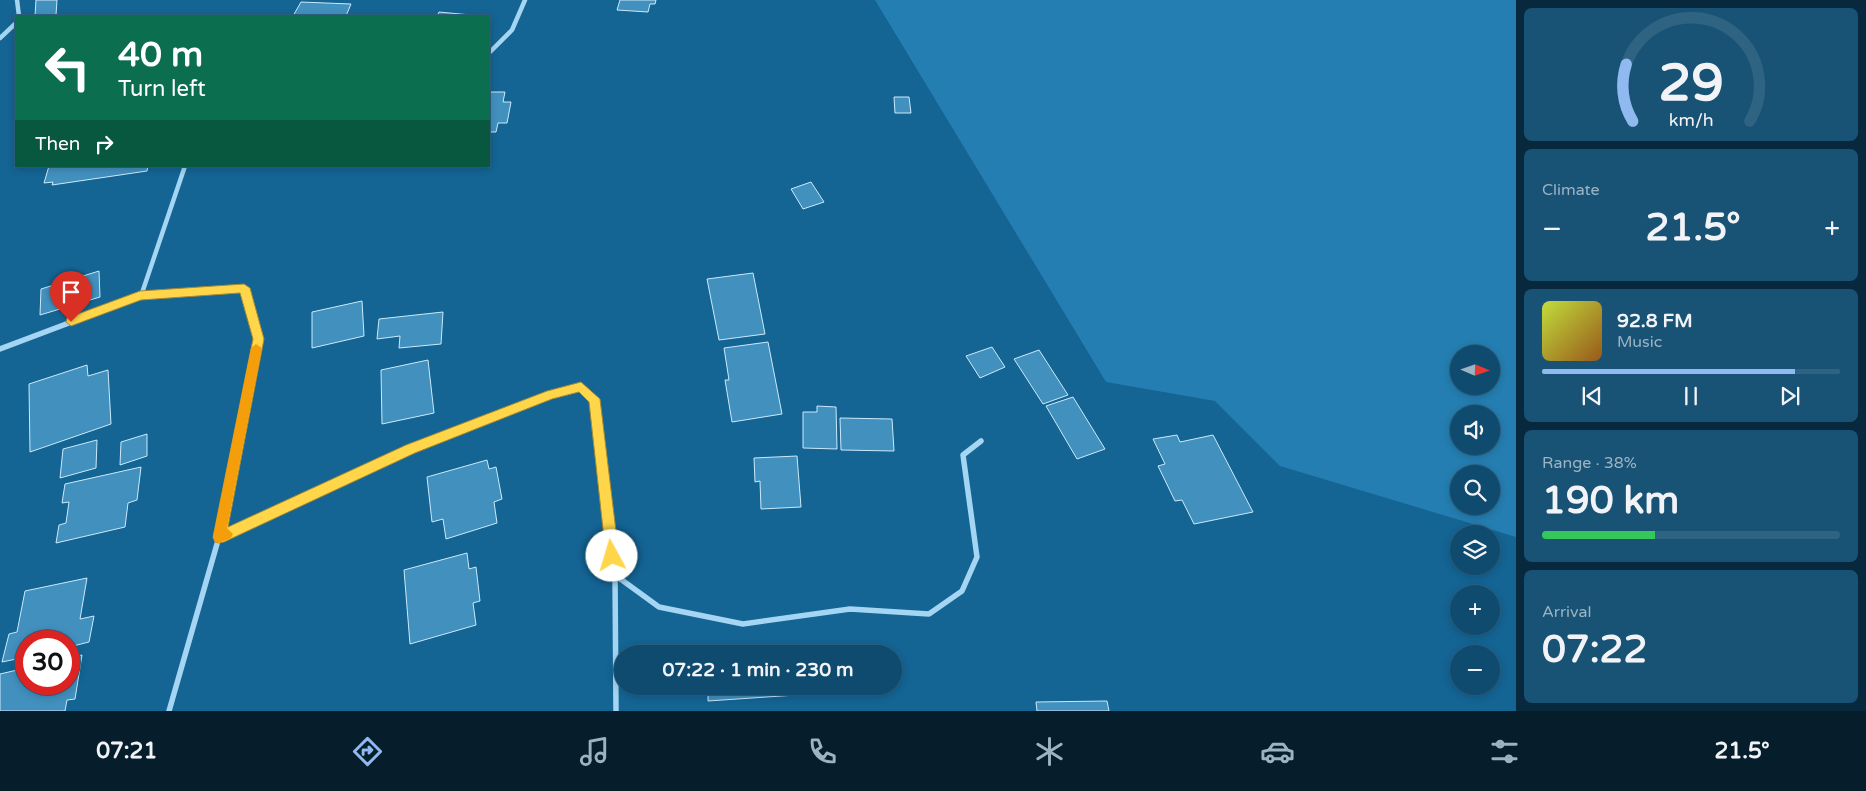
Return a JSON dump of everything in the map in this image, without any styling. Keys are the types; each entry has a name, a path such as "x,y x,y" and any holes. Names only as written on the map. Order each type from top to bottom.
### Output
{"street":[{"path":"17,0 19,15"},
{"path":"490,52 503,44 524,9 525,0"},
{"path":"0,38 15,24"},
{"path":"140,296 185,167"},
{"path":"0,348 140,296 244,288 258,339 219,537 169,711"},
{"path":"219,537 410,449 551,394 581,387 595,399 615,575 616,711"},
{"path":"615,575 658,608 742,624 850,609 929,614 962,592 978,557 963,455 981,441"}],"shaded area":[{"path":"875,0 1516,0 1516,537 1500,532 1500,525 1476,525 1280,466 1215,401 1106,382"}],"building":[{"path":"36,0 57,0 56,15 35,15"},
{"path":"620,0 656,0 655,4 650,4 648,12 617,10"},
{"path":"301,2 351,4 346,15 294,15"},
{"path":"439,12 471,15 438,15"},
{"path":"490,92 505,92 503,102 511,102 507,123 498,123 496,132 490,132"},
{"path":"894,97 909,97 911,113 895,113"},
{"path":"49,167 148,167 147,171 52,185 53,182 44,183"},
{"path":"811,182 824,202 803,209 791,189"},
{"path":"99,271 100,297 40,315 41,289"},
{"path":"753,273 765,334 719,340 707,279"},
{"path":"362,301 364,336 312,348 312,312"},
{"path":"443,312 441,344 399,348 400,336 377,339 379,319"},
{"path":"768,342 782,414 732,422 725,380 729,380 724,348"},
{"path":"992,347 1005,367 980,378 966,356"},
{"path":"1039,350 1068,395 1043,404 1014,359"},
{"path":"428,360 434,413 382,424 381,370"},
{"path":"87,365 88,376 108,370 111,424 30,452 29,384"},
{"path":"1073,397 1105,449 1077,459 1046,406"},
{"path":"817,406 836,407 837,449 803,448 803,412 817,412"},
{"path":"840,418 892,419 894,451 841,450"},
{"path":"147,434 147,456 120,465 121,442"},
{"path":"1177,435 1180,442 1213,435 1253,512 1194,524 1182,500 1175,501 1158,466 1165,464 1153,439"},
{"path":"97,440 96,468 60,478 63,449"},
{"path":"797,456 801,507 761,509 760,481 755,482 754,458"},
{"path":"487,460 489,469 496,467 502,499 494,502 497,523 446,539 443,519 432,522 427,477"},
{"path":"141,467 137,500 128,503 125,527 56,543 59,525 66,523 69,502 62,503 65,484"},
{"path":"467,553 469,569 476,567 480,601 473,603 476,625 410,644 404,570"},
{"path":"87,578 80,619 94,616 89,642 80,644 80,630 17,630 25,591"},
{"path":"15,632 15,659 2,662 9,634"},
{"path":"15,671 15,695 76,695 75,699 67,700 65,711 0,711 0,674"},
{"path":"708,695 796,695 708,701"},
{"path":"1107,701 1109,711 1037,711 1036,702"}],"slow traffic":[{"path":"226,534 219,537 256,348"}],"route":[{"path":"71,322 140,296 244,288 258,339 219,537 410,449 551,394 581,387 595,399 612,556"}]}
